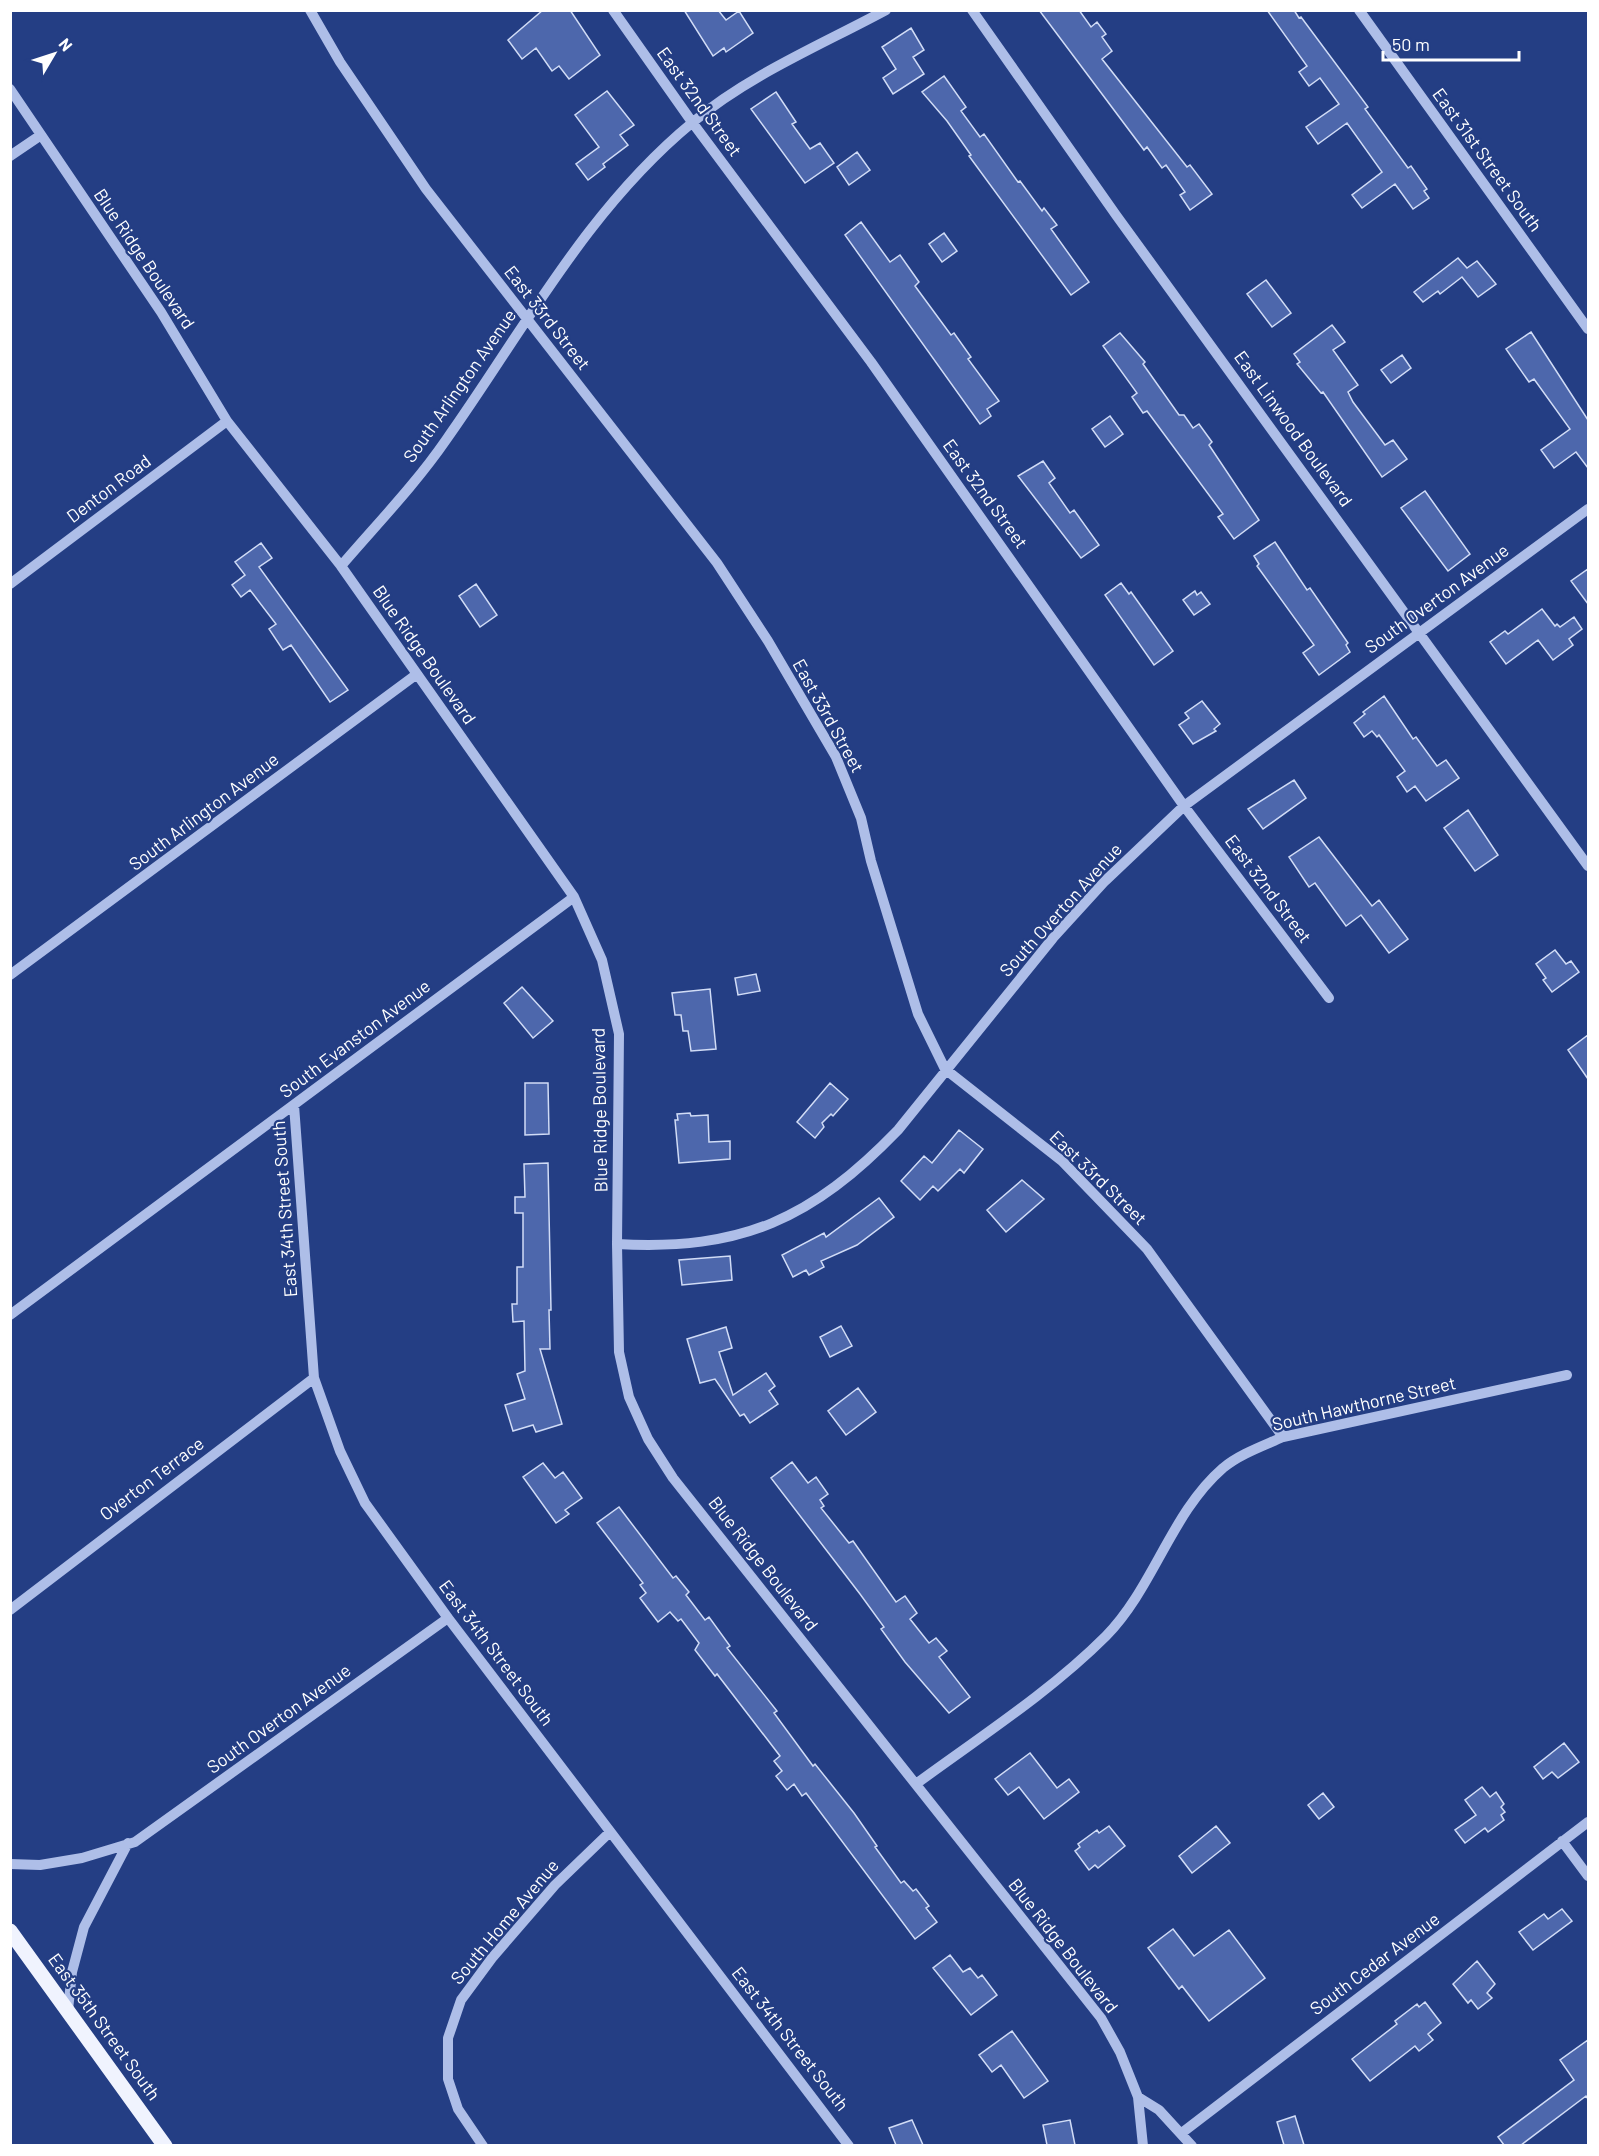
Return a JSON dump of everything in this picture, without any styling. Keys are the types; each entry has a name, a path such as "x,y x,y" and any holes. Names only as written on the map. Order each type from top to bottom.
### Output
{"main road":[{"name":"East 35th Street South","path":"10,1931 165,2145"}],"street":[{"name":"East 33rd Street","path":"310,10 340,62 426,189 717,563 768,641 836,757 861,818 871,861 918,1014 945,1069 1062,1161 1147,1249 1283,1437"},
{"name":"East 32nd Street","path":"613,10 692,122 878,372 1184,807 1329,998"},
{"name":"South Arlington Avenue","path":"341,566 444,443 571,253 605,208 643,167 692,122 719,101 886,10"},
{"name":"East Linwood Boulevard","path":"972,10 1116,215 1588,866"},
{"name":"East 31st Street South","path":"1359,10 1588,329"},
{"name":"Blue Ridge Boulevard","path":"10,89 161,312 227,421 341,566 574,897 602,960 619,1034 617,1244 619,1352 629,1397 648,1439 673,1478 1101,2018 1120,2052 1138,2097 1143,2145"},
{"path":"10,156 41,135"},
{"name":"Denton Road","path":"10,584 227,421"},
{"name":"South Overton Avenue","path":"617,1244 653,1246 700,1242 748,1233 784,1220 832,1190 875,1154 898,1130 1053,938 1105,880 1184,807 1588,509"},
{"name":"South Arlington Avenue","path":"10,975 417,674"},
{"name":"South Evanston Avenue","path":"10,1315 574,897"},
{"name":"East 34th Street South","path":"294,1105 314,1378 340,1451 365,1503 448,1618 849,2145"},
{"name":"South Hawthorne Street","path":"916,1784 1075,1665 1100,1642 1140,1592 1201,1493 1223,1468 1244,1454 1283,1437 1567,1375"},
{"name":"Overton Terrace","path":"10,1610 314,1378"},
{"name":"South Overton Avenue","path":"10,1864 40,1864 82,1858 135,1842 448,1618"},
{"name":"South Cedar Avenue","path":"1182,2132 1588,1822"},
{"name":"South Home Avenue","path":"483,2145 458,2109 448,2079 448,2038 461,2000 492,1958 548,1893 610,1832"},
{"path":"1562,1841 1588,1876"},
{"path":"68,2010 72,1972 84,1928 128,1843"},
{"path":"1138,2097 1159,2110 1192,2145"}],"building":[{"path":"543,10 570,10 600,55 569,79 559,66 552,71 536,48 522,59 508,40"},
{"path":"684,10 718,10 726,20 739,11 753,33 726,52 724,48 713,56"},
{"path":"1039,10 1079,10 1091,27 1097,22 1106,34 1102,37 1112,51 1102,59 1187,167 1190,165 1212,194 1190,210 1180,195 1185,192 1166,165 1162,168 1147,147 1144,150"},
{"path":"1267,10 1294,10 1299,18 1301,17 1368,107 1365,109 1408,168 1411,166 1427,189 1424,191 1429,198 1413,209 1395,184 1362,208 1352,195 1382,172 1347,123 1318,144 1306,127 1339,104 1320,78 1309,86 1299,72 1307,66"},
{"path":"911,28 924,50 913,57 924,74 893,94 883,78 896,69 882,47"},
{"path":"944,76 966,107 961,111 980,137 984,134 1018,182 1020,181 1042,211 1044,208 1057,225 1051,229 1089,282 1071,295 969,156 971,155 947,121 922,92"},
{"path":"607,91 634,125 620,135 628,145 603,164 605,167 588,180 576,164 599,147 575,115"},
{"path":"776,92 796,122 792,124 810,149 820,143 834,163 805,183 751,109"},
{"path":"857,152 870,170 849,185 837,167"},
{"path":"861,222 890,262 900,255 919,282 915,286 951,335 954,333 971,357 968,359 999,401 987,409 991,416 980,424 845,235"},
{"path":"944,233 957,251 942,262 929,244"},
{"path":"1458,258 1467,268 1477,261 1496,284 1478,297 1462,277 1440,294 1438,291 1423,302 1414,292"},
{"path":"1266,280 1291,313 1272,327 1247,294"},
{"path":"1332,325 1345,342 1333,350 1358,385 1348,392 1353,402 1385,445 1393,440 1407,459 1382,477 1323,392 1321,393 1297,364 1300,362 1294,354"},
{"path":"1531,332 1588,420 1588,468 1576,452 1554,468 1541,450 1570,429 1534,379 1529,382 1506,349"},
{"path":"1120,333 1145,362 1143,364 1179,415 1184,415 1193,428 1199,424 1212,442 1209,445 1259,520 1234,539 1218,517 1223,514 1147,411 1143,413 1132,397 1137,393 1103,346"},
{"path":"1402,355 1411,368 1391,383 1381,370"},
{"path":"1110,416 1123,434 1105,447 1092,429"},
{"path":"1043,461 1055,478 1049,483 1070,513 1074,510 1099,545 1081,558 1018,476"},
{"path":"1425,491 1470,554 1448,571 1401,508"},
{"path":"1275,542 1307,590 1310,588 1348,643 1346,645 1350,652 1319,675 1303,653 1314,645 1257,566 1259,564 1254,556"},
{"path":"261,543 272,558 259,567 348,690 330,702 291,645 283,650 269,629 276,624 250,590 241,597 232,585 245,575 235,562"},
{"path":"1588,569 1588,604 1571,581"},
{"path":"1121,583 1129,594 1131,592 1173,651 1154,665 1105,595"},
{"path":"476,584 497,615 480,627 459,596"},
{"path":"1195,591 1197,595 1201,592 1210,604 1194,615 1183,600"},
{"path":"1542,609 1555,626 1557,624 1560,627 1574,617 1582,629 1569,639 1573,645 1553,660 1538,640 1506,664 1490,642 1505,631 1508,634"},
{"path":"1384,696 1413,739 1416,737 1437,766 1446,760 1459,778 1426,801 1415,786 1407,792 1397,777 1405,771 1379,735 1377,737 1372,731 1364,737 1354,723 1365,714 1363,712"},
{"path":"1202,701 1220,724 1214,729 1216,731 1193,744 1179,725 1189,718 1185,713"},
{"path":"1294,780 1306,798 1263,829 1248,809"},
{"path":"1468,810 1498,855 1475,871 1444,828"},
{"path":"1319,837 1372,906 1379,900 1408,939 1389,953 1361,915 1346,926 1315,883 1309,887 1289,857"},
{"path":"1555,950 1566,964 1571,961 1579,972 1552,992 1543,980 1546,978 1536,964"},
{"path":"756,974 760,991 738,995 735,978"},
{"path":"522,987 553,1021 533,1038 504,1003"},
{"path":"710,989 716,1049 691,1051 688,1031 683,1031 681,1015 675,1015 672,993"},
{"path":"1588,1035 1588,1079 1568,1050"},
{"path":"525,1083 548,1083 549,1134 525,1135"},
{"path":"830,1083 848,1099 833,1116 831,1114 822,1123 824,1127 815,1138 797,1122"},
{"path":"690,1113 691,1116 708,1115 709,1142 730,1141 730,1159 679,1163 675,1120 678,1120 677,1114"},
{"path":"959,1130 983,1149 964,1173 960,1169 938,1191 933,1186 920,1200 901,1181 924,1156 932,1163"},
{"path":"548,1163 550,1349 540,1349 562,1424 536,1432 533,1425 513,1431 505,1405 525,1399 517,1374 525,1371 524,1321 513,1322 512,1304 517,1304 517,1267 523,1267 523,1213 515,1213 515,1197 525,1197 524,1164"},
{"path":"1022,1180 1044,1199 1006,1232 987,1210"},
{"path":"879,1198 894,1217 857,1245 821,1261 824,1267 809,1275 806,1270 793,1277 782,1255 824,1233 826,1237"},
{"path":"730,1256 732,1280 682,1285 679,1260"},
{"path":"841,1326 852,1346 830,1357 820,1337"},
{"path":"726,1327 732,1348 719,1352 733,1395 766,1373 775,1386 769,1391 778,1404 750,1423 744,1414 740,1416 715,1379 700,1383 687,1339"},
{"path":"858,1388 876,1412 846,1435 828,1411"},
{"path":"792,1462 808,1483 816,1477 828,1494 820,1500 824,1506 821,1508 849,1543 853,1541 896,1602 905,1596 917,1613 910,1619 929,1643 936,1638 947,1651 939,1657 970,1697 949,1713 905,1662 881,1629 884,1627 860,1594 771,1478"},
{"path":"543,1463 555,1478 563,1472 582,1498 565,1510 569,1514 556,1523 523,1477"},
{"path":"619,1507 673,1578 676,1576 689,1592 686,1595 705,1620 709,1617 730,1646 727,1648 777,1711 774,1713 813,1766 815,1764 854,1813 901,1883 904,1881 913,1891 916,1889 929,1906 926,1908 937,1922 915,1939 806,1793 802,1796 794,1784 787,1790 776,1776 782,1771 774,1761 780,1756 717,1674 715,1676 695,1650 699,1643 681,1619 678,1621 670,1612 658,1622 640,1598 646,1593 640,1585 643,1583 597,1523"},
{"path":"1564,1743 1579,1762 1558,1778 1552,1772 1543,1779 1534,1767"},
{"path":"1030,1753 1057,1788 1069,1779 1079,1792 1044,1819 1019,1787 1008,1795 995,1779"},
{"path":"1482,1787 1490,1797 1496,1792 1504,1804 1501,1807 1505,1812 1501,1815 1504,1820 1488,1832 1485,1828 1465,1843 1455,1830 1476,1815 1465,1800"},
{"path":"1323,1793 1334,1807 1319,1819 1308,1805"},
{"path":"1109,1826 1125,1846 1098,1868 1095,1865 1089,1870 1075,1851 1080,1847 1078,1844 1097,1830 1099,1833"},
{"path":"1216,1826 1230,1843 1192,1873 1179,1856"},
{"path":"1562,1909 1572,1921 1533,1950 1519,1932 1544,1914 1548,1919"},
{"path":"1173,1929 1194,1956 1229,1930 1265,1978 1209,2021 1182,1986 1179,1989 1148,1948"},
{"path":"950,1955 963,1972 970,1968 978,1978 982,1975 997,1995 971,2015 933,1968"},
{"path":"1477,1961 1495,1984 1487,1993 1492,1998 1478,2009 1471,2000 1468,2003 1453,1984"},
{"path":"1425,2002 1441,2023 1428,2034 1433,2040 1419,2051 1415,2046 1370,2081 1352,2059 1397,2024 1395,2021 1417,2004 1419,2007"},
{"path":"1012,2031 1048,2081 1024,2098 1001,2065 992,2072 979,2055"},
{"path":"1588,2040 1588,2099 1586,2096 1521,2145 1504,2145 1498,2137 1574,2080 1560,2060"},
{"path":"1295,2116 1304,2145 1284,2145 1277,2122"},
{"path":"912,2120 923,2145 896,2145 889,2128"},
{"path":"1070,2120 1075,2145 1047,2145 1043,2125"}]}
